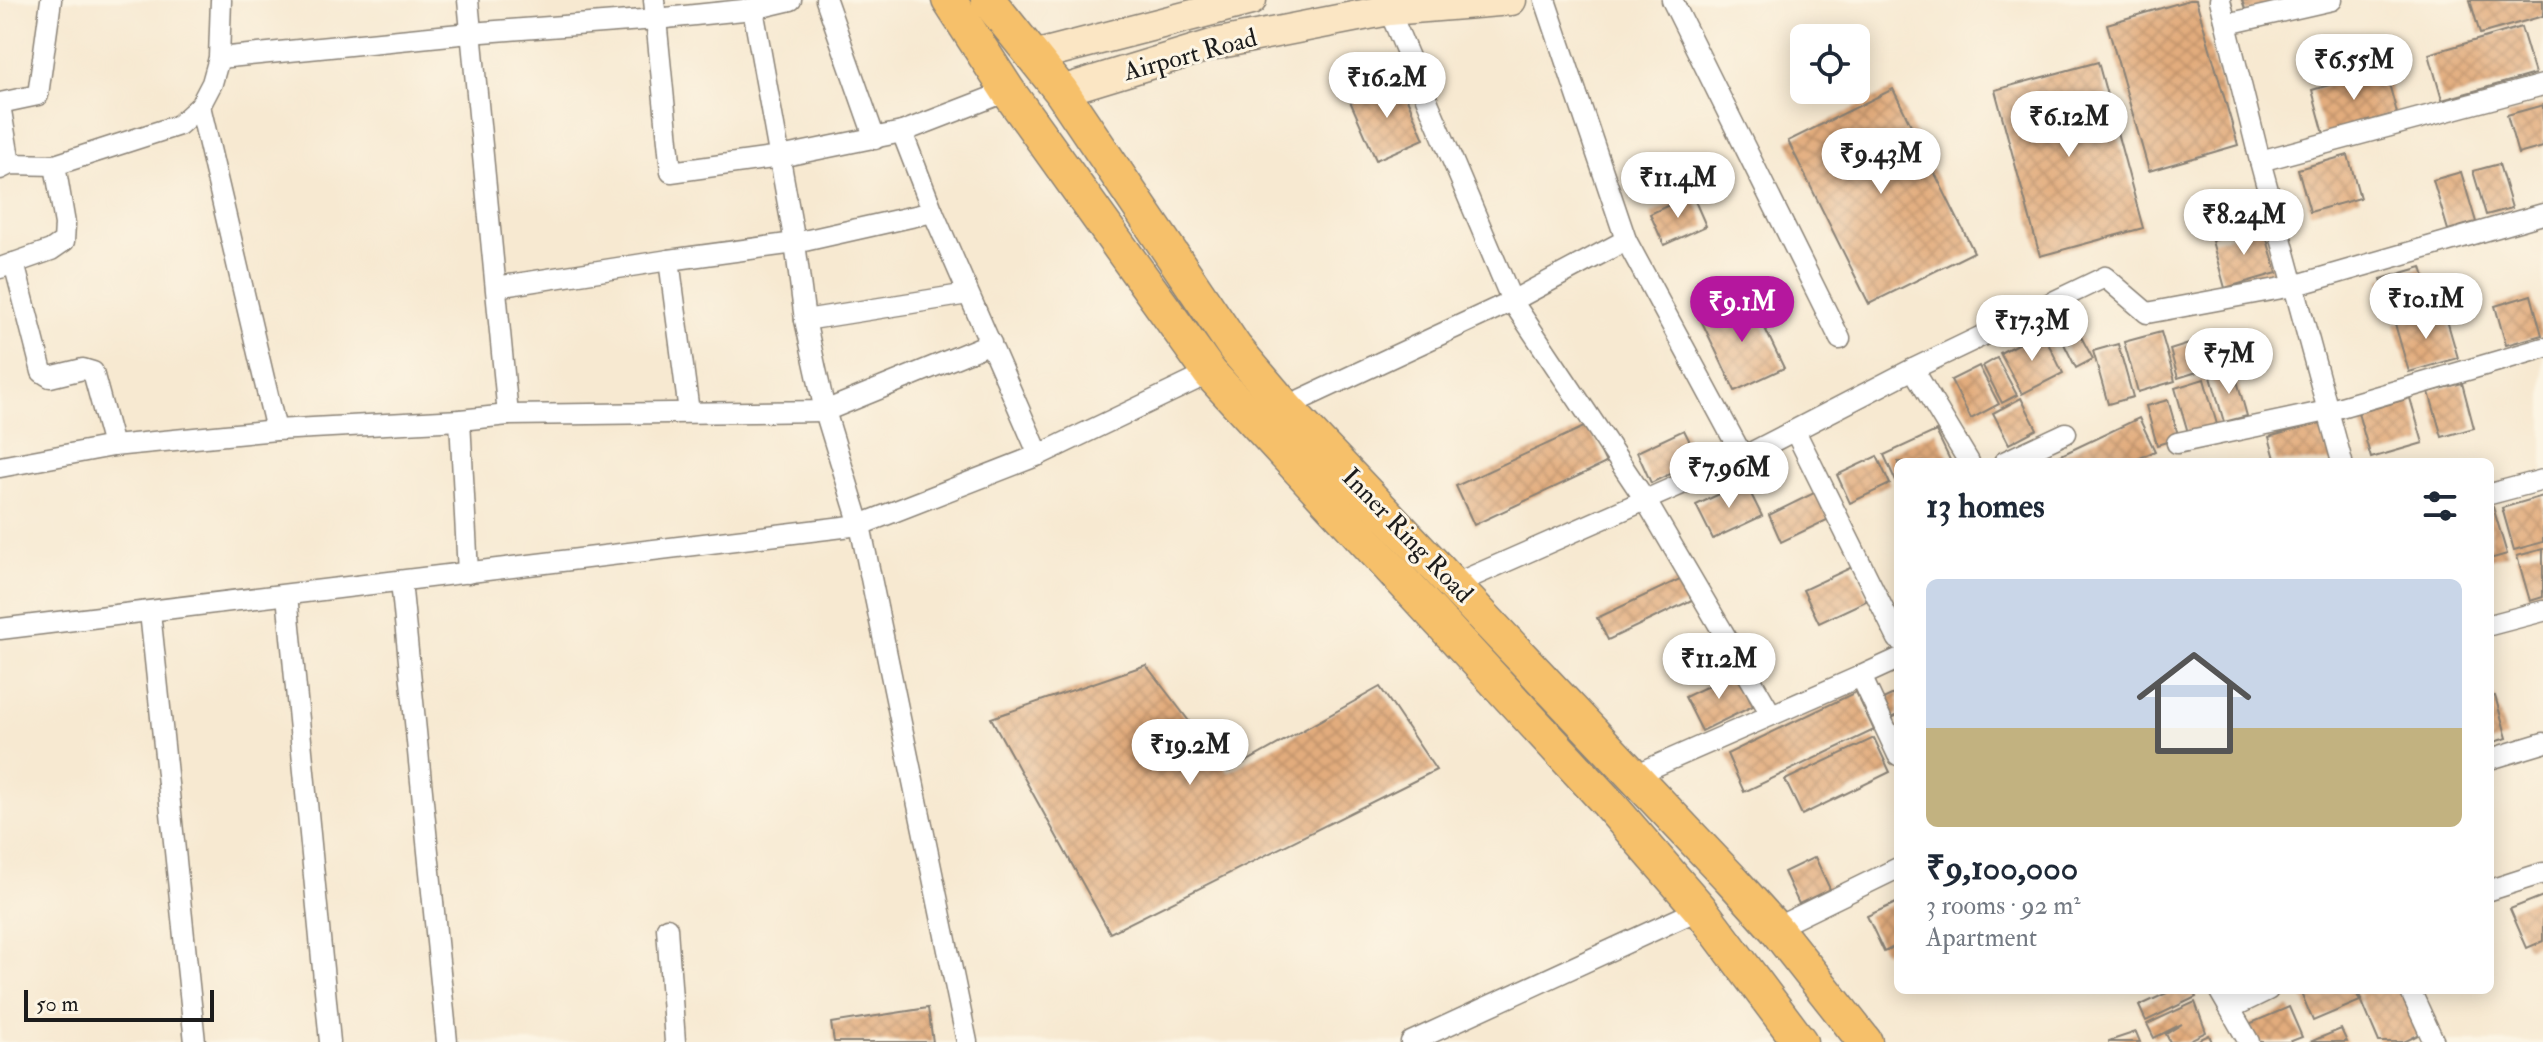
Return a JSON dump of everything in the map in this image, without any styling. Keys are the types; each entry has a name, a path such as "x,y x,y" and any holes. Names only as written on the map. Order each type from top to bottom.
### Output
{"highway":[{"name":"Inner Ring Road","path":"949,0 1008,91 1210,373 1608,803 1700,909 1800,1042"},
{"name":"Inner Ring Road","path":"997,3 1061,91 1235,348 1285,407 1635,775 1775,928 1865,1042"}],"main road":[{"name":"Airport Road","path":"1034,56 1205,5 1251,0"},
{"name":"Airport Road","path":"1061,91 1215,44 1389,10 1511,0"}],"street":[{"path":"51,0 38,95 0,104 5,166 55,165 179,125 200,106 212,83 219,58 221,0"},
{"path":"468,0 508,415"},
{"path":"219,58 470,33 655,10 753,9 791,0"},
{"path":"826,0 875,139"},
{"path":"1545,0 1626,240 1743,457"},
{"path":"1672,0 1840,339"},
{"path":"2220,0 2341,458"},
{"path":"2227,24 2332,0"},
{"path":"753,9 795,243 805,320 825,411 860,525 967,1042"},
{"path":"655,10 671,172 780,157 875,139 902,132 1008,91"},
{"path":"1389,10 1512,301 1646,501 1771,714"},
{"path":"2260,161 2543,85"},
{"path":"200,106 276,430"},
{"path":"902,132 933,212 1039,455"},
{"path":"55,165 65,224 64,241 51,250 7,266 42,372 50,377 83,369 93,372 113,446"},
{"path":"496,287 795,243 933,212"},
{"path":"1455,584 1743,457 1913,369 2105,277 2147,313 2293,286 2543,214"},
{"path":"1285,407 1512,301 1626,240"},
{"path":"669,260 689,412"},
{"path":"805,320 968,294"},
{"path":"0,467 113,446 276,430 508,415 825,411 991,343"},
{"path":"2177,443 2327,411 2543,348"},
{"path":"1913,369 1967,458"},
{"path":"0,629 860,525 1039,455 1210,373"},
{"path":"460,420 468,573"},
{"path":"1795,431 1894,631"},
{"path":"2013,458 2066,433"},
{"path":"2494,493 2543,480"},
{"path":"401,581 447,1042"},
{"path":"287,595 330,1042"},
{"path":"2494,624 2543,611"},
{"path":"150,612 195,1042"},
{"path":"1635,775 1894,661"},
{"path":"1861,676 1894,746"},
{"path":"2494,758 2543,743"},
{"path":"1775,928 1894,870"},
{"path":"2494,889 2543,873"},
{"path":"1411,1042 1700,909"},
{"path":"667,928 675,1042"},
{"path":"2222,994 2249,1042"},
{"path":"2231,1008 2260,994"},
{"path":"2412,994 2434,1042"}],"building":[{"path":"2196,0 2238,145 2149,171 2107,24"},
{"path":"2242,0 2285,0 2285,1 2246,12"},
{"path":"2470,0 2543,0 2543,16 2480,34"},
{"path":"2521,27 2535,74 2442,100 2429,54"},
{"path":"2098,62 2143,228 2040,256 1995,90"},
{"path":"2385,69 2397,113 2324,134 2312,90"},
{"path":"1399,80 1424,139 1376,160 1350,101"},
{"path":"1893,89 1974,252 1869,304 1788,141 1863,104 1870,104 1870,100"},
{"path":"2543,105 2543,147 2518,154 2507,115"},
{"path":"2348,155 2360,198 2310,212 2298,169"},
{"path":"2499,164 2512,208 2486,215 2473,171"},
{"path":"2461,172 2476,222 2448,230 2433,180"},
{"path":"1692,194 1706,226 1664,245 1650,214"},
{"path":"2263,226 2277,273 2225,288 2212,241"},
{"path":"2422,267 2433,305 2392,317 2381,279"},
{"path":"2531,295 2542,335 2506,345 2495,306"},
{"path":"1750,297 1784,368 1735,391 1701,320"},
{"path":"2444,310 2458,358 2409,372 2395,324"},
{"path":"2072,320 2093,359 2076,368 2056,328"},
{"path":"2042,331 2063,373 2022,394 2000,353"},
{"path":"2161,332 2175,381 2138,392 2124,342"},
{"path":"2118,344 2133,397 2108,404 2093,351"},
{"path":"2189,344 2197,372 2178,378 2170,350"},
{"path":"1997,358 2017,395 2002,403 1983,366"},
{"path":"1979,366 1999,404 1971,419 1951,380"},
{"path":"2234,370 2247,416 2224,422 2211,377"},
{"path":"2204,379 2218,428 2189,436 2175,388"},
{"path":"2462,383 2474,428 2442,437 2429,392"},
{"path":"2021,398 2037,429 2009,444 1993,413"},
{"path":"2410,398 2423,443 2371,458 2358,413"},
{"path":"2168,400 2179,438 2157,445 2146,406"},
{"path":"2139,418 2155,451 2140,458 2055,458"},
{"path":"2324,421 2334,458 2275,458 2269,437"},
{"path":"1588,425 1606,463 1474,525 1456,486"},
{"path":"1684,430 1699,460 1651,483 1637,452"},
{"path":"1936,431 1949,458 1894,458 1894,477 1884,455"},
{"path":"1877,456 1890,484 1850,503 1837,475"},
{"path":"1745,482 1762,516 1713,539 1696,505"},
{"path":"1816,492 1829,519 1781,542 1769,515"},
{"path":"2543,496 2543,542 2514,550 2502,508"},
{"path":"2494,510 2507,554 2494,558"},
{"path":"2543,549 2543,597 2530,601 2517,556"},
{"path":"1852,567 1868,600 1819,623 1803,590"},
{"path":"1684,577 1694,599 1608,640 1597,618"},
{"path":"1146,665 1228,772 1380,687 1436,770 1110,933 991,718"},
{"path":"1737,672 1753,706 1702,731 1685,697"},
{"path":"1856,692 1874,730 1744,792 1727,754"},
{"path":"1894,694 1894,717 1892,718 1883,699"},
{"path":"2494,696 2507,738 2494,742"},
{"path":"1874,738 1890,772 1802,815 1785,780"},
{"path":"1815,857 1830,889 1799,904 1784,872"},
{"path":"2543,896 2543,941 2527,948 2510,909"},
{"path":"1894,904 1894,947 1884,952 1867,916"},
{"path":"2164,994 2195,994 2196,997 2146,1021 2139,1006"},
{"path":"2302,994 2357,994 2360,1001 2313,1021"},
{"path":"2359,994 2407,994 2424,1032 2404,1042 2379,1042"},
{"path":"2195,1002 2206,1032 2186,1042 2170,1042 2166,1034 2182,1024 2154,1038 2147,1024"},
{"path":"2289,1007 2302,1037 2289,1042 2257,1042 2249,1024"},
{"path":"928,1008 933,1042 834,1042 831,1023"},
{"path":"2341,1029 2347,1042 2310,1042"},
{"path":"2136,1032 2140,1042 2109,1042 2109,1041"},
{"path":"2209,1035 2212,1042 2194,1042"}]}
